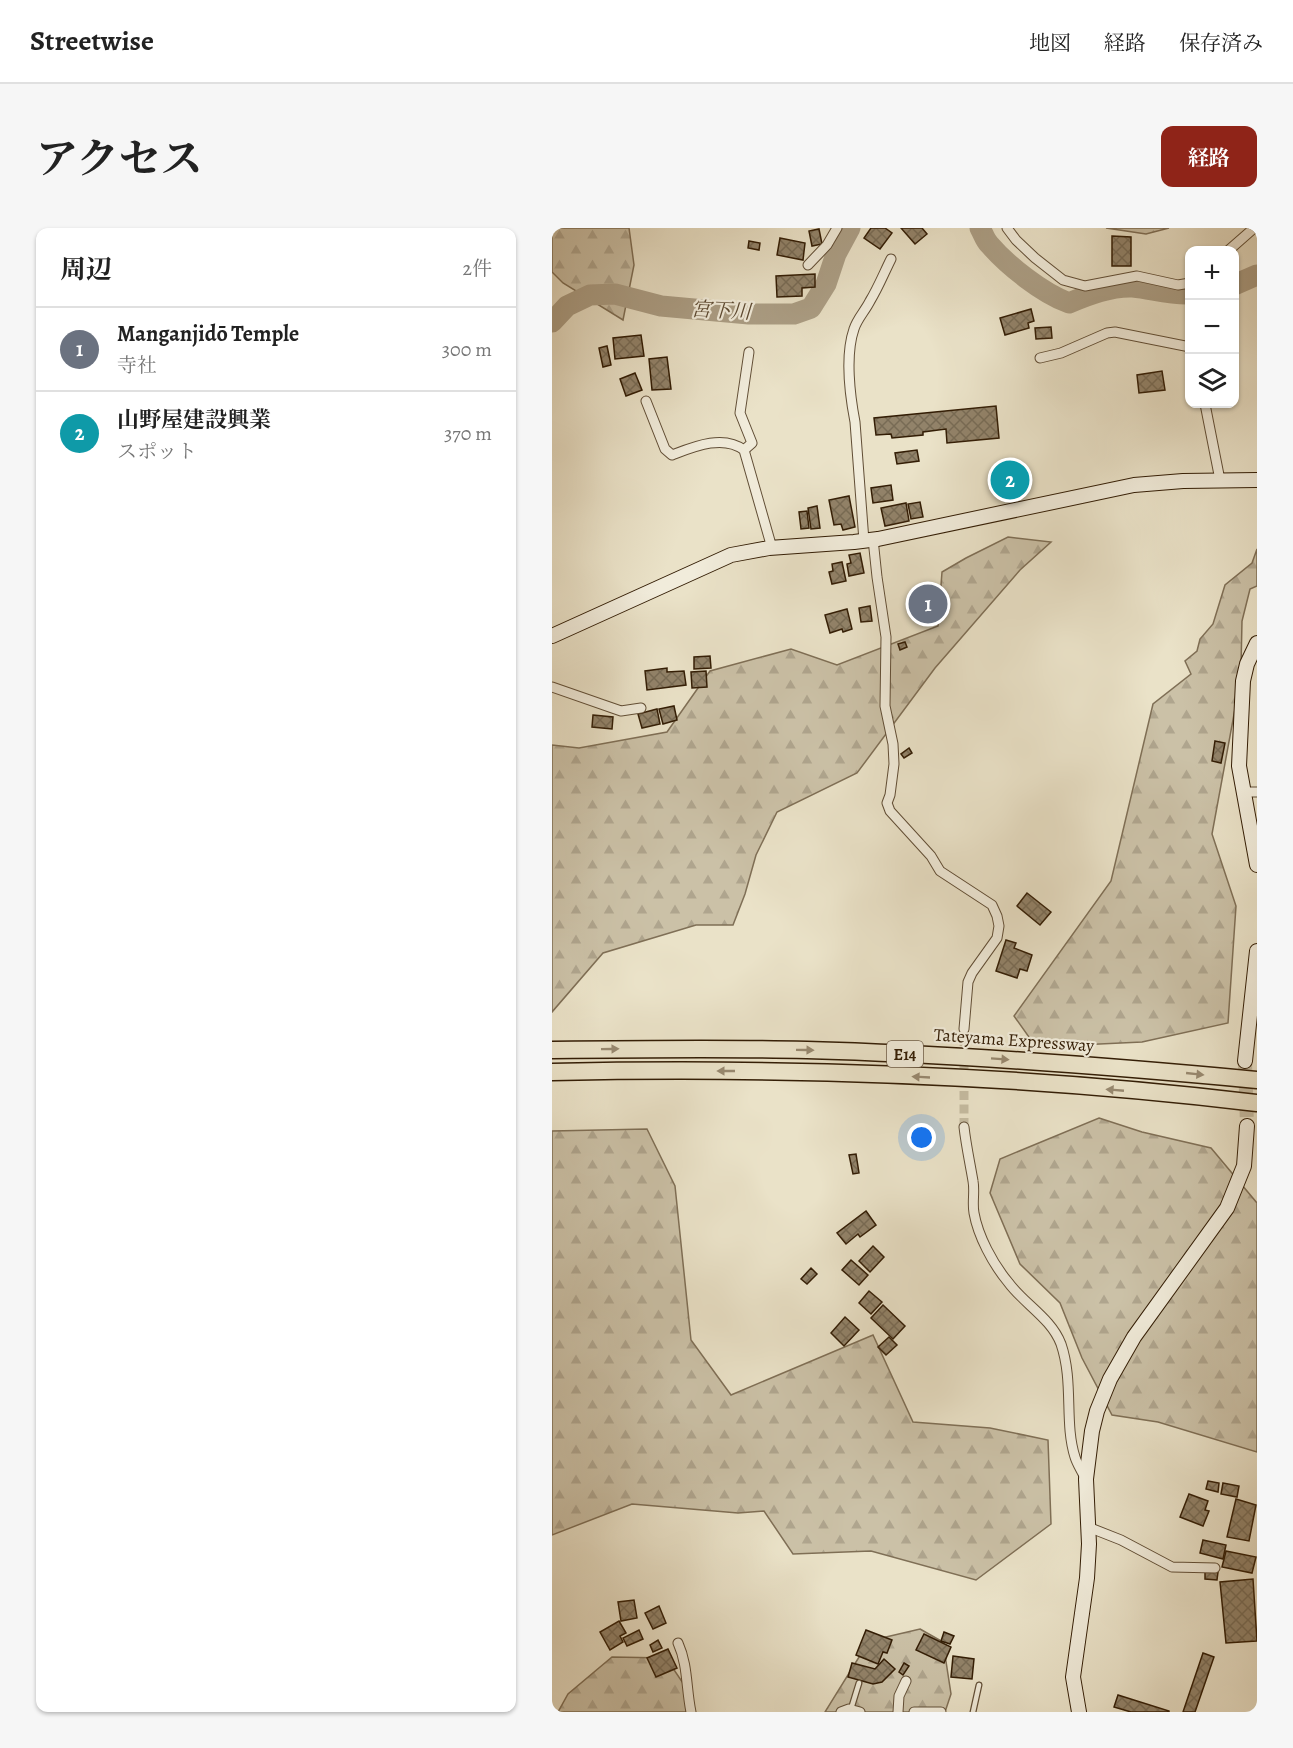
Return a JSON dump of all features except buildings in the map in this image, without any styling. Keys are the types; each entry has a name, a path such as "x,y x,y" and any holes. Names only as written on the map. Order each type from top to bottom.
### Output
{"highway":[{"name":"Tateyama Expressway","path":"552,1050 685,1048 923,1054 1097,1065 1257,1080"},
{"name":"E14","path":"552,1072 734,1071 911,1076 1038,1083 1257,1103"}],"street":[{"path":"808,265 827,245 837,228"},
{"path":"1007,228 1035,258 1063,279 1074,283 1085,286 1137,276 1178,285 1185,284"},
{"path":"1234,246 1254,228"},
{"path":"891,260 854,327 850,367 852,406 869,540 886,637 885,706 893,744 892,774 887,803 890,811 918,840 940,871 992,905 999,926 997,938 968,982 964,1029"},
{"path":"1041,358 1061,353 1107,333 1115,332 1185,346"},
{"path":"744,450 752,442 740,409 749,352"},
{"path":"646,401 669,454 707,443 732,444 744,450 772,548"},
{"path":"1206,408 1220,480"},
{"path":"552,636 731,555 748,550 869,540 1134,484 1257,480"},
{"path":"1257,643 1248,664 1241,704 1239,766 1242,792 1256,849 1257,865"},
{"path":"552,687 621,711 641,708"},
{"path":"1242,792 1257,792"},
{"path":"1245,1061 1257,951"},
{"path":"1079,1712 1073,1677 1087,1578 1086,1479 1097,1411 1110,1378 1134,1337 1227,1208 1244,1166 1246,1126"},
{"path":"964,1127 974,1183 974,1212 978,1228 1006,1280 1019,1297 1050,1324 1060,1342 1068,1367 1071,1432 1075,1457 1086,1479"},
{"path":"1088,1527 1120,1540 1172,1567 1215,1568"},
{"path":"678,1643 685,1659 687,1693 691,1712"},
{"path":"898,1712 899,1696 906,1682"},
{"path":"841,1712 856,1711"},
{"path":"914,1712 941,1712"}],"lane":[{"path":"856,1711 859,1683"},
{"path":"974,1712 979,1685"}],"green space":[{"path":"552,228 629,228 634,265 623,320 563,283 552,272"},
{"path":"1106,228 1169,228 1146,234"},
{"path":"1008,537 1051,542 1020,570 935,668 857,773 777,812 756,855 733,925 696,925 603,953 552,1012 552,745 579,748 667,732 710,671 791,649 837,665 938,626 942,572"},
{"path":"1257,549 1257,586 1250,589 1242,621 1241,667 1212,834 1236,906 1228,1023 1142,1042 1036,1047 1014,1016 1111,881 1153,704 1191,674 1185,661 1197,651 1200,639 1213,624 1225,585 1252,563"},
{"path":"1099,1118 1142,1132 1211,1148 1257,1203 1257,1452 1158,1422 1112,1415 1082,1358 1060,1303 1020,1264 990,1193 1000,1159"},
{"path":"647,1129 675,1186 691,1340 731,1395 873,1335 913,1422 990,1428 1048,1440 1051,1524 976,1580 871,1551 793,1554 764,1511 738,1513 632,1504 552,1535 552,1131"},
{"path":"920,1629 943,1642 951,1694 945,1712 825,1712 869,1641"},
{"path":"612,1657 666,1658 685,1686 691,1712 558,1712 568,1694"}],"waterway":[{"name":"宮下川","path":"552,322 567,306 590,295 615,294 661,306 749,314 794,314 811,308 826,284 836,254 850,228"},
{"name":"宮下川","path":"980,228 988,242 1016,270 1048,293 1069,303 1100,292 1125,287 1185,294"},
{"name":"宮下川","path":"1239,283 1257,275"}],"tunnel":[{"path":"964,1029 964,1127"},
{"path":"1245,1061 1247,1126"}],"place":[{"name":"山野屋建設興業","path":"1010,480"},
{"name":"Manganjidō Temple","path":"928,604"}]}
